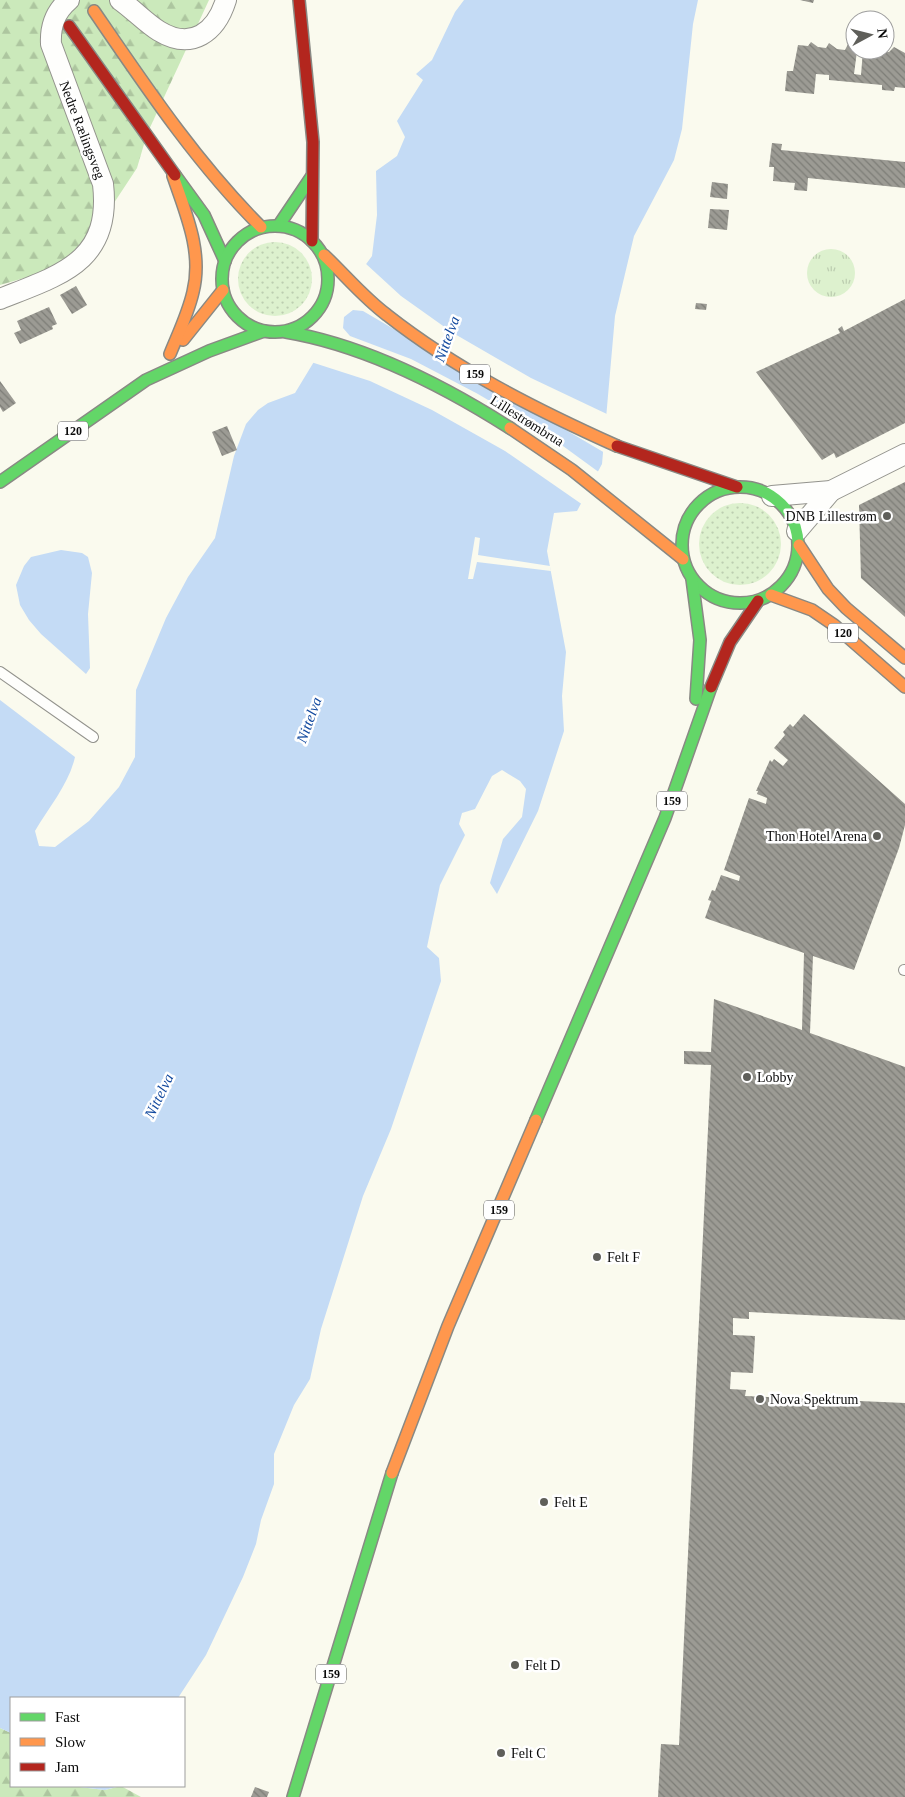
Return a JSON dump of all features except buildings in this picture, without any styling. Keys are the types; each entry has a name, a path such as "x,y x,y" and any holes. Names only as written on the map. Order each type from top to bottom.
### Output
{"main road":[{"path":"298,0 312,124 312,241"},
{"path":"94,11 181,134 218,180 261,227"},
{"path":"69,26 204,215 225,261"},
{"path":"169,165 190,230 197,266 191,300 170,354"},
{"path":"279,226 312,176"},
{"name":"159","path":"279,226 298,231 312,241 324,255 329,279 322,304 316,315 305,323 286,332 264,331 243,321 233,312 222,290 225,261 240,237 249,231 261,227 279,226"},
{"name":"Lillestrømbrua","path":"324,255 385,314 444,355 524,402 627,450 737,487"},
{"name":"120","path":"146,380 196,326 222,290"},
{"name":"120","path":"0,482 146,380 210,351 264,331"},
{"name":"Lillestrømbrua","path":"286,332 306,335 404,370 478,408 532,440 614,500 683,559"},
{"name":"159","path":"692,579 708,594 721,601 736,604 758,601 771,595 791,574 797,560 798,538 788,511 772,496 758,489 737,487 715,492 693,510 686,523 682,537 683,559 692,579 700,640 700,664 696,693 697,726"},
{"name":"120","path":"798,538 828,589 846,608 905,658"},
{"name":"120","path":"771,595 812,610 834,625 905,687"},
{"name":"159","path":"293,1797 392,1474 448,1326 629,906 678,784 697,726 730,642 758,601"},
{"path":"332,1709 356,1623 368,1550"}],"street":[{"name":"Nedre Rælingsveg","path":"0,299 55,278 73,266 83,258 97,240 101,225 105,205 103,184 50,44 50,30 54,18 69,0"},
{"path":"120,0 158,30 170,37 182,39 203,35 214,26 222,14 226,0"},
{"path":"772,496 831,491 905,454"},
{"path":"798,538 831,491"}],"lane":[{"path":"0,672 93,737"}],"green space":[{"path":"0,0 209,0 147,134 137,168 108,212 59,268 0,285"},
{"path":"268,242 282,242 296,248 306,258 312,272 312,286 306,300 296,310 282,316 268,316 254,310 244,300 238,286 238,272 244,258 254,248"},
{"path":"826,249 836,249 845,253 851,259 854,264 854,282 845,293 836,297 826,297 817,293 811,287 807,278 807,268 811,259 817,253"},
{"path":"740,503 756,506 769,515 778,528 781,544 778,560 769,573 756,582 740,585 724,582 711,573 702,560 699,544 702,528 711,515 724,506"},
{"path":"0,1728 10,1733 10,1787 80,1787 105,1790 123,1787 141,1797 0,1797"}],"water":[{"name":"Nittelva","path":"464,0 698,0 693,24 682,129 674,160 634,236 615,316 602,464 577,511 554,513 547,551 566,652 562,696 564,731 538,811 497,894 490,883 503,839 522,817 526,789 520,781 502,770 492,776 475,809 462,813 459,824 465,835 440,885 427,947 439,958 441,981 391,1129 363,1196 321,1329 310,1379 294,1405 274,1454 274,1484 261,1520 256,1544 243,1577 206,1655 179,1697 10,1697 10,1733 0,1728 0,700 75,757 68,777 35,831 39,846 55,847 89,821 119,787 135,757 136,690 166,618 188,577 215,538 234,456 246,424 258,410 268,403 295,393 349,304 361,271 372,256 377,215 376,171 397,156 405,137 397,121 423,80 416,74 432,60 455,12"},
{"path":"61,550 82,553 88,557 92,573 88,614 90,668 86,674 41,634 29,620 20,605 16,585 24,566 31,557"},
{"path":"80,1787 116,1787 105,1790"}],"pier":[{"path":"365,263 401,296 453,333 531,378 609,415 605,453 363,311 353,310 344,317 343,328 350,336 411,359 478,394 552,438 600,473 583,505 505,451 432,410 370,381 311,362 347,303 359,270"},
{"path":"475,537 480,538 478,555 550,566 551,571 477,562 473,579 468,579"}],"traffic: fast":[{"path":"175,175 204,215 225,261"},
{"path":"279,225 312,176"},
{"path":"275,226 295,230 313,241 324,259 328,279 324,299 313,317 295,328 275,332 255,328 237,317 226,299 222,279 226,259 237,241 255,230 275,226"},
{"path":"0,482 146,380 209,351 264,331"},
{"path":"286,332 344,347 402,369 458,397 510,428"},
{"path":"740,487 762,491 772,496 781,504 789,513 794,523 798,545 794,567 789,577 781,586 772,594 762,599 740,603 718,599 708,594 699,586 691,577 686,567 682,545 686,523 691,513 699,504 708,496 718,491 740,487"},
{"path":"692,579 700,640 696,699"},
{"path":"536,1120 665,818 711,687"},
{"path":"293,1797 392,1473"}],"traffic: slow":[{"path":"94,11 193,150 261,227"},
{"path":"170,354 186,316 196,277 192,233 173,176"},
{"path":"324,255 362,294 441,354 498,388 617,446"},
{"path":"183,340 223,290"},
{"path":"510,428 572,470 683,559"},
{"path":"799,545 828,589 846,608 905,658"},
{"path":"771,595 812,610 834,625 905,687"},
{"path":"392,1473 448,1326 536,1120"}],"traffic: jam":[{"path":"299,0 313,142 312,241"},
{"path":"69,26 175,175"},
{"path":"617,446 737,487"},
{"path":"711,687 730,642 758,601"}],"place":[{"name":"DNB Lillestrøm","path":"887,516"},
{"name":"Thon Hotel Arena","path":"877,836"},
{"name":"Lobby","path":"747,1077"},
{"name":"Felt F","path":"597,1257"},
{"name":"Nova Spektrum","path":"760,1399"},
{"name":"Felt E","path":"544,1502"},
{"name":"Felt D","path":"515,1665"},
{"name":"Felt C","path":"501,1753"}]}
